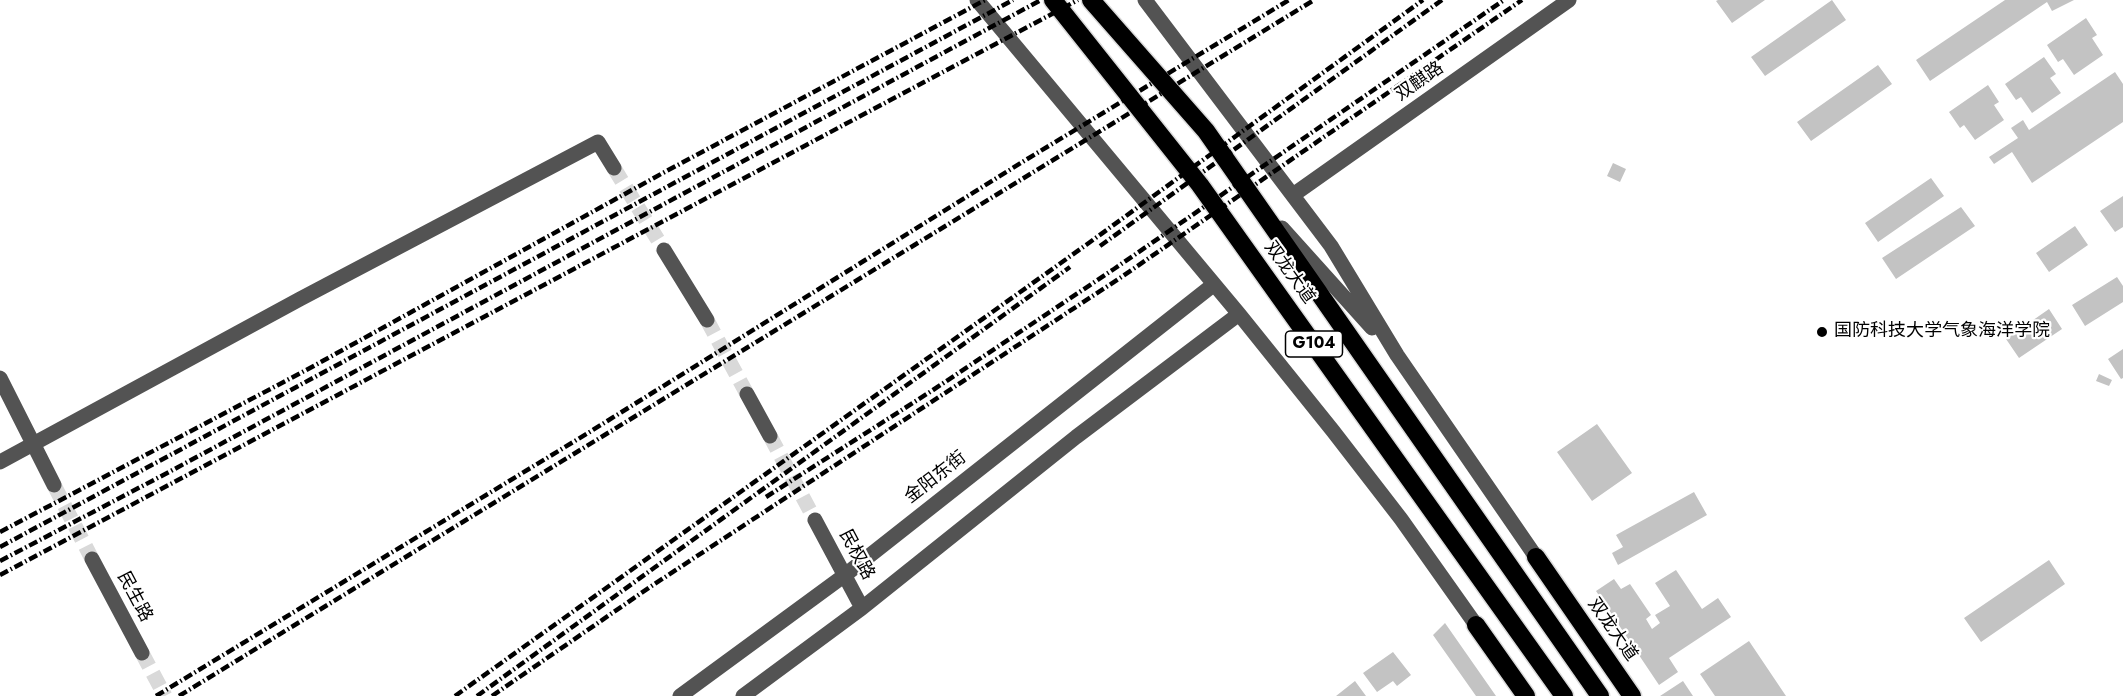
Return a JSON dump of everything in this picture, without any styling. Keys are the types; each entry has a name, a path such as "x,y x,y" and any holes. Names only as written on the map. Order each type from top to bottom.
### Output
{"highway":[{"name":"双龙大道","path":"1053,0 1200,185 1564,696"},
{"name":"双龙大道","path":"1091,0 1206,132 1600,696"},
{"name":"双龙大道","path":"1536,557 1632,696"},
{"path":"1476,625 1526,696"}],"street":[{"path":"977,0 1239,314 1347,448 1401,519 1476,625"},
{"path":"1145,0 1331,246 1397,355 1536,557"},
{"name":"双麒路","path":"1293,195 1569,0"},
{"path":"0,462 300,299 598,142 614,168"},
{"path":"1248,191 1397,355"},
{"path":"664,250 707,320"},
{"name":"金阳东街","path":"680,696 845,575 1213,285"},
{"path":"743,696 862,608 1076,438 1239,314"},
{"path":"0,378 54,485"},
{"path":"747,394 770,436"},
{"name":"民权路","path":"815,520 862,608"},
{"name":"民生路","path":"92,559 142,653"}],"building":[{"path":"1765,0 1732,23 1716,1"},
{"path":"1832,0 1846,20 1765,76 1751,57"},
{"path":"2005,0 2074,0 2052,11 2047,2 1930,81 1916,60"},
{"path":"2086,18 2097,35 2092,38 2103,55 2074,75 2063,59 2058,62 2047,45"},
{"path":"2044,57 2056,74 2050,78 2061,93 2032,113 2021,97 2016,100 2005,84"},
{"path":"1878,65 1892,84 1811,141 1797,122"},
{"path":"2115,72 2123,84 2123,122 2032,183 2012,152 1994,164 1989,157 2018,138 2011,128 2023,120 2029,130"},
{"path":"1988,85 1999,102 1994,105 2004,120 1975,140 1964,125 1960,128 1949,112"},
{"path":"1613,163 1626,169 1620,182 1607,176"},
{"path":"1931,178 1944,196 1878,242 1865,223"},
{"path":"2123,196 2123,227 2115,232 2100,211"},
{"path":"1961,207 1975,226 1896,279 1882,258"},
{"path":"2075,226 2088,245 2049,272 2036,253"},
{"path":"2117,277 2123,286 2123,302 2085,326 2072,305"},
{"path":"2049,309 2062,329 2019,358 2006,339"},
{"path":"2123,349 2123,378 2121,379 2108,359"},
{"path":"2099,374 2112,380 2109,386 2096,381"},
{"path":"1597,424 1632,473 1592,501 1557,452"},
{"path":"1694,492 1707,515 1618,565 1612,553 1623,547 1616,535"},
{"path":"2049,560 2065,584 1981,642 1964,618"},
{"path":"1676,570 1702,609 1718,598 1731,617 1669,658 1678,672 1659,685 1596,591 1614,579 1621,589 1630,584 1651,615 1646,619 1652,629 1660,623 1655,615 1670,606 1655,583"},
{"path":"1445,623 1496,696 1476,696 1433,635"},
{"path":"1749,641 1786,696 1715,696 1700,674"},
{"path":"1393,652 1411,675 1397,686 1393,681 1377,692 1363,673"},
{"path":"1355,681 1366,696 1336,696"},
{"path":"1683,681 1693,696 1660,696"}],"tunnel":[{"path":"614,168 664,250"},
{"path":"707,320 747,394"},
{"path":"770,436 815,520"},
{"path":"54,485 92,559"},
{"path":"142,653 165,696"}],"railway":[{"path":"0,532 310,368 661,174 985,0"},
{"path":"0,547 1013,0"},
{"path":"0,561 169,472 1041,0"},
{"path":"0,575 1078,0"},
{"path":"156,696 588,433 1024,161 1289,0"},
{"path":"179,696 1314,0"},
{"path":"455,696 1086,245 1423,0"},
{"path":"1100,246 1442,0"},
{"path":"766,497 933,390 1114,269 1504,0"},
{"path":"492,696 650,587 1123,276 1522,0"},
{"path":"477,696 1070,267"}],"place":[{"name":"国防科技大学气象海洋学院","path":"1822,332"}]}
